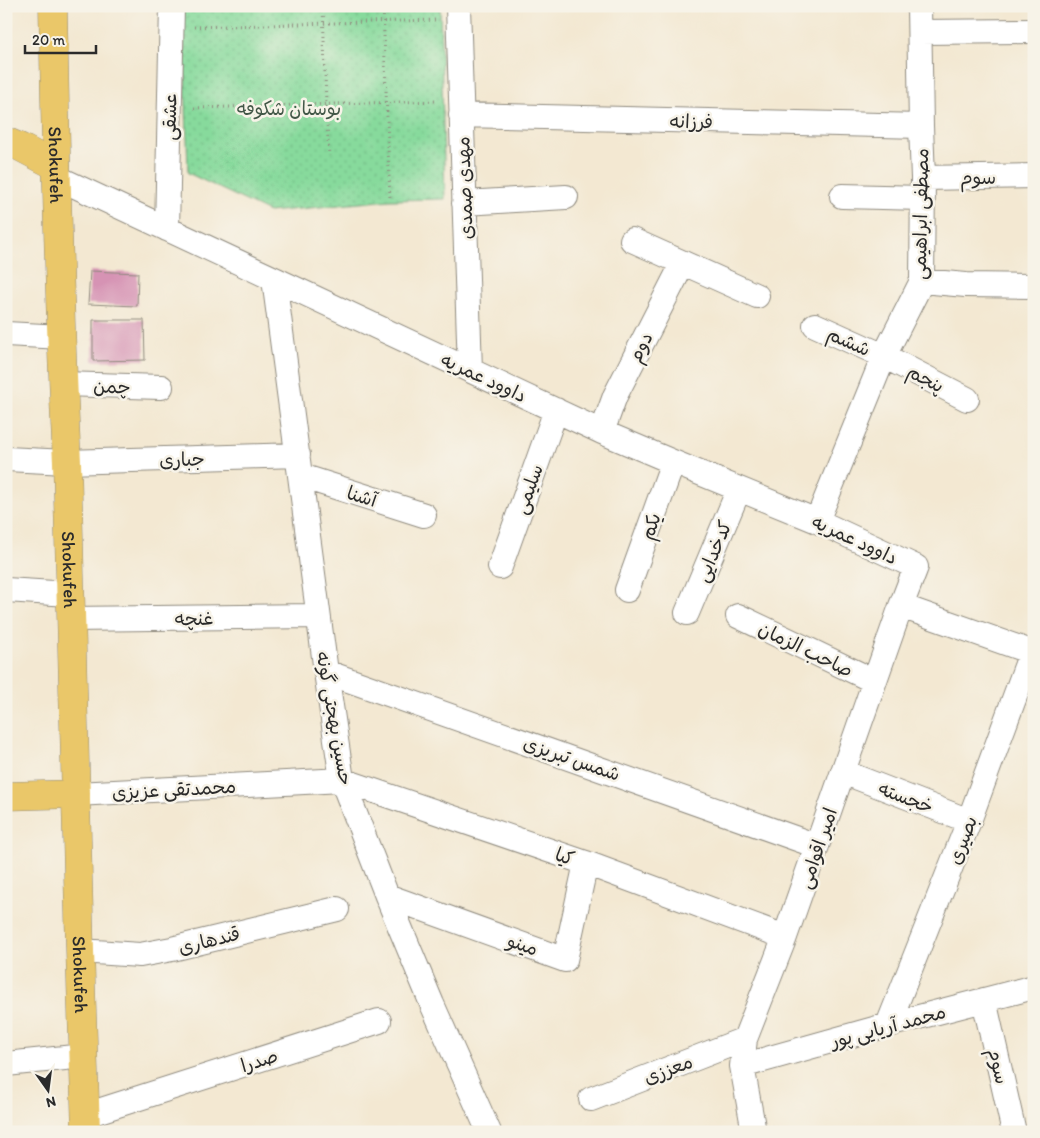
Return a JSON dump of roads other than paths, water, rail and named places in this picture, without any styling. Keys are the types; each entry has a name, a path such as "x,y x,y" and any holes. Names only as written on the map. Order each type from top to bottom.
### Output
{"main road":[{"name":"Shokufeh","path":"53,6 56,172 67,462 86,1123"},
{"path":"6,141 20,147 56,172"},
{"name":"محمدتقی عزیزی","path":"6,796 76,794"}],"street":[{"name":"مصطفی ابراهیمی","path":"817,521 884,356 922,281 923,188 919,6"},
{"name":"مهدی صمدی","path":"458,13 470,370"},
{"name":"عشقی","path":"167,229 171,17"},
{"path":"920,32 1034,30"},
{"name":"فرزانه","path":"461,115 921,126"},
{"name":"داوود عمریه","path":"56,172 167,229 602,432 817,521 916,567"},
{"name":"سوم","path":"842,196 1034,176"},
{"path":"464,203 566,197"},
{"path":"632,240 757,296"},
{"name":"دوم","path":"602,432 615,396 682,263"},
{"name":"حسین بهجتی گونه","path":"274,279 318,616 342,780 432,1004 489,1132"},
{"path":"922,281 966,285 1034,286"},
{"name":"ششم","path":"814,325 884,356"},
{"path":"6,334 62,337"},
{"name":"پنجم","path":"884,356 967,400"},
{"name":"چمن","path":"63,384 161,387"},
{"name":"سلیمی","path":"500,567 556,410"},
{"name":"جباری","path":"6,459 67,462 299,466"},
{"name":"یکم","path":"627,590 673,462"},
{"name":"آشنا","path":"299,466 424,515"},
{"name":"کدخدایی","path":"687,613 739,488"},
{"name":"امیر اقوامی","path":"754,1132 742,1066 745,1039 785,937 916,567"},
{"name":"غنچه","path":"6,590 70,607 318,616"},
{"path":"901,606 1033,653"},
{"name":"صاحب الزمان","path":"738,616 874,682"},
{"name":"بصیری","path":"888,1025 1033,653"},
{"name":"شمس تبریزی","path":"326,672 817,846"},
{"name":"خجسته","path":"843,772 969,821"},
{"name":"محمدتقی عزیزی","path":"76,794 342,780"},
{"name":"کیا","path":"342,780 586,863 785,937"},
{"name":"مینو","path":"387,896 565,960 586,863"},
{"name":"قندهاری","path":"80,951 140,955 337,909"},
{"name":"محمد آریایی پور","path":"742,1066 1034,987"},
{"name":"سوم","path":"984,1000 1014,1132"},
{"name":"صدرا","path":"86,1123 379,1021"},
{"name":"معززی","path":"591,1099 745,1039"},
{"path":"6,1064 84,1056"}],"park label":[{"name":"بوستان شکوفه","path":"289,108"}]}
